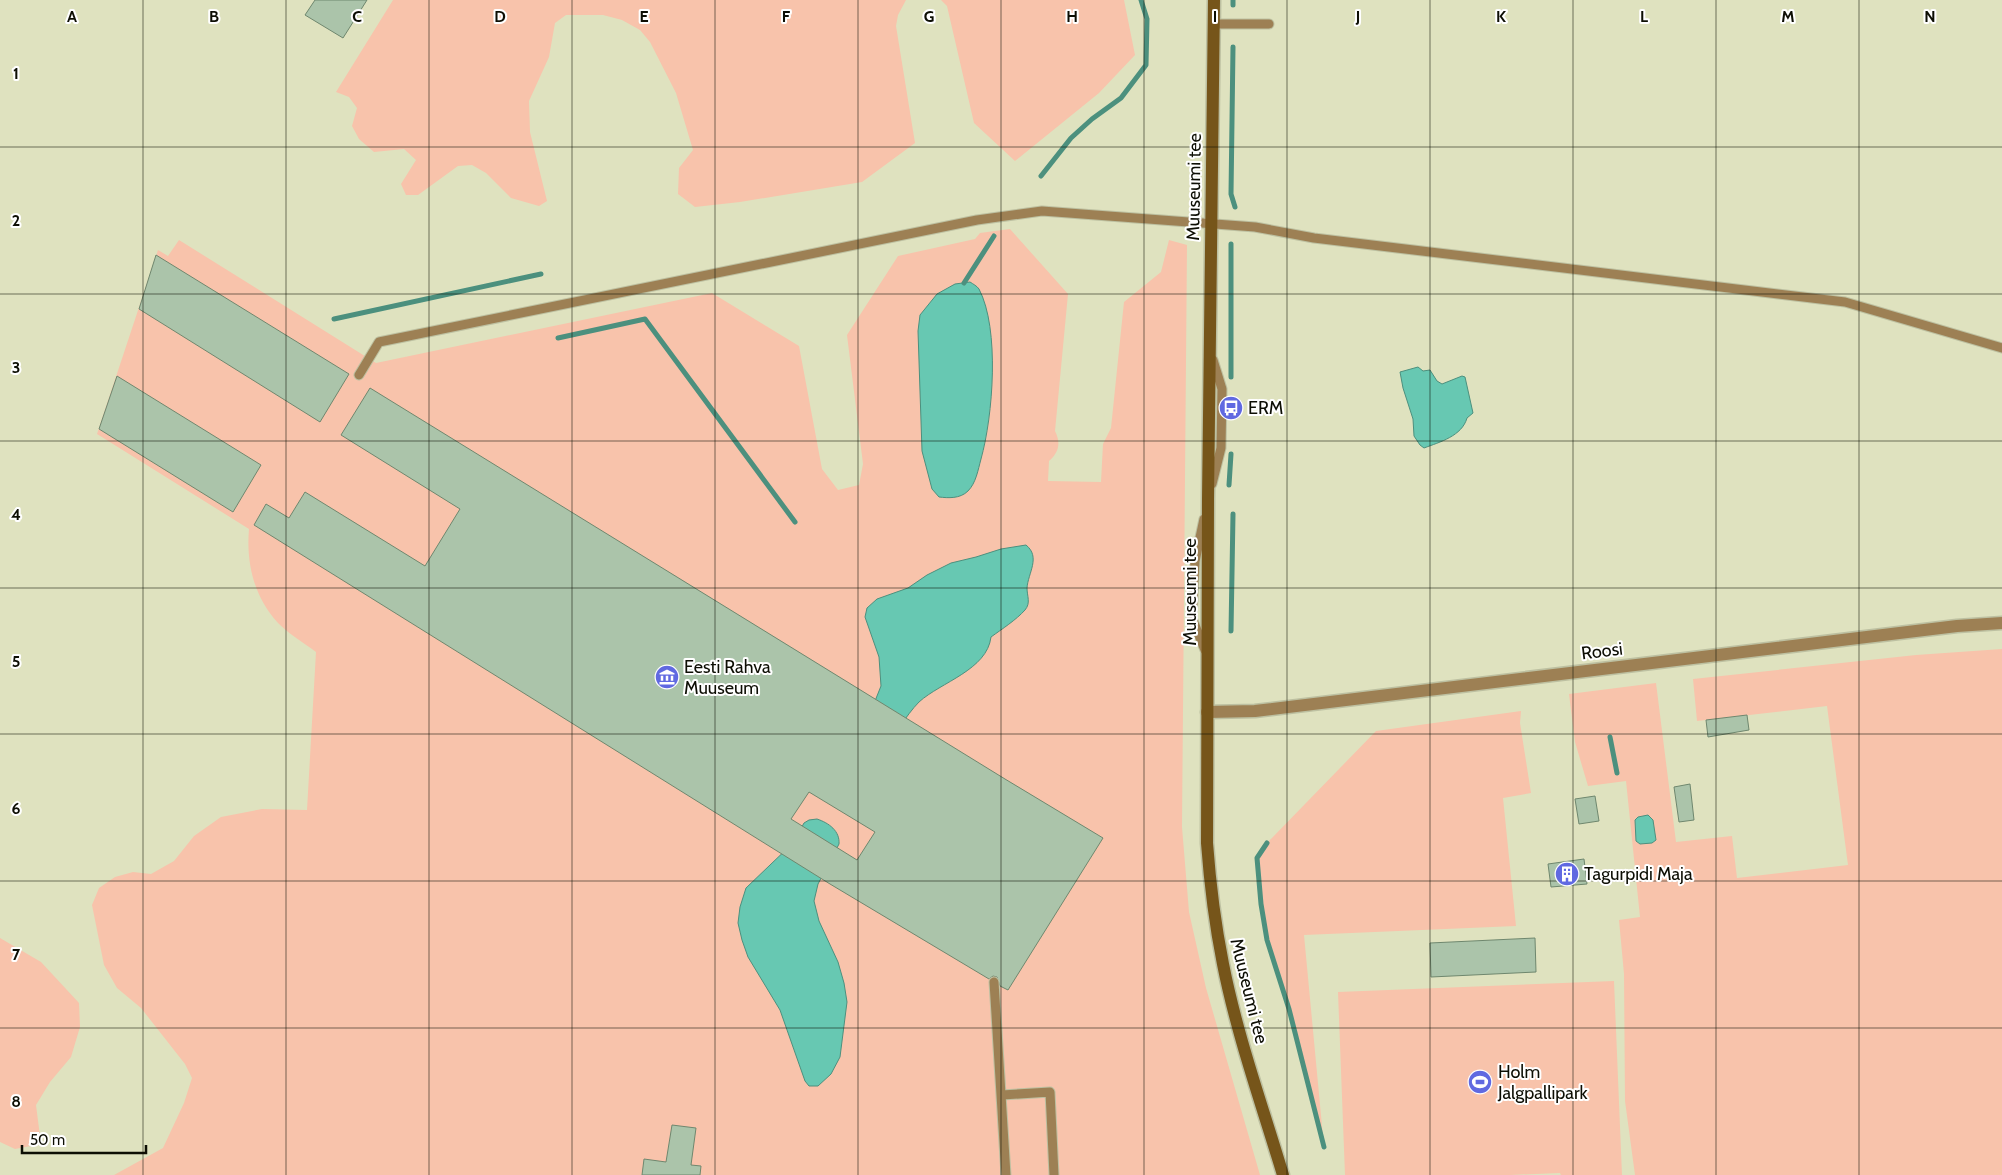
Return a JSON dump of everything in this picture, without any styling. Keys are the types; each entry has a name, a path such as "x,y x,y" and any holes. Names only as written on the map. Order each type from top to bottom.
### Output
{"street":[{"name":"Muuseumi tee","path":"1214,0 1208,499 1207,843 1211,897 1223,964 1239,1030 1283,1175"},
{"name":"Roosi","path":"1207,712 1255,711 1957,626 2002,623"}],"lane":[{"path":"1214,24 1269,24"},
{"path":"359,375 378,342 977,220 1042,210 1254,227 1314,238 1845,302 2002,348"},
{"path":"994,982 1006,1175"},
{"path":"1002,1095 1050,1092 1054,1175"}],"shaded area":[{"path":"393,0 906,0 898,15 896,26 915,143 862,182 740,202 695,207 678,194 679,168 693,150 676,93 650,42 640,30 622,20 603,15 566,15 555,23 549,57 529,101 530,132 547,201 539,206 511,198 486,173 472,165 458,166 418,195 406,195 401,184 416,160 404,149 374,152 359,139 352,126 357,108 349,97 336,92"},
{"path":"941,0 1124,0 1135,55 1099,93 1015,161 974,123 947,6"},
{"path":"1010,229 1068,294 1055,431 1058,447 1049,461 1048,481 1101,482 1103,444 1111,428 1124,302 1161,272 1169,240 1187,245 1182,827 1189,912 1206,988 1260,1175 114,1175 163,1148 184,1103 192,1078 185,1064 141,1008 117,988 104,965 92,905 99,888 115,877 133,872 151,874 174,861 194,836 221,817 262,809 307,810 316,652 278,623 257,591 249,554 249,529 97,434 158,250 168,256 179,240 376,363 712,293 799,346 822,469 838,490 859,485 863,464 847,335 898,256 975,239 980,233"},
{"path":"2002,649 2002,1175 1635,1175 1625,1101 1624,974 1619,920 1640,917 1626,781 1588,786 1575,742 1569,694 1656,683 1676,842 1732,836 1737,878 1848,865 1827,706 1697,721 1693,679 1916,655"},
{"path":"1521,711 1520,723 1531,793 1503,798 1516,926 1304,935 1324,1147 1289,1009 1267,940 1261,904 1257,858 1267,843 1376,731"},
{"path":"0,938 41,962 79,1003 80,1027 71,1057 50,1082 36,1105 41,1144 15,1149 0,1142"},
{"name":"Holm Jalgpallipark","path":"1614,981 1622,1175 1561,1175 1560,1173 1510,1175 1345,1175 1338,992"}],"water":[{"path":"970,282 979,289 986,306 990,326 992,373 989,420 979,468 971,488 965,494 958,497 939,497 932,489 922,451 918,331 920,315 937,294 955,284"},
{"path":"1418,367 1423,371 1430,370 1437,381 1442,384 1462,376 1465,377 1473,413 1455,434 1424,448 1414,436 1413,419 1400,372"},
{"path":"1026,545 1033,555 1033,560 1027,588 1028,605 1025,610 991,637 988,648 972,667 919,702 900,726 867,721 881,686 879,657 865,617 867,608 877,599 908,588 927,575 951,563 1001,549"},
{"path":"1648,815 1653,820 1656,840 1652,843 1640,844 1636,841 1635,820 1638,817"},
{"path":"817,819 833,828 839,839 839,844 818,884 814,901 819,921 838,962 847,1002 840,1057 831,1074 818,1086 809,1086 805,1081 780,1010 748,957 738,923 740,907 746,888 793,843 804,823"}],"building":[{"path":"315,0 367,0 343,38 305,15"},
{"path":"156,255 349,374 320,422 139,309"},
{"path":"117,376 261,465 233,512 99,429"},
{"name":"Eesti Rahva Muuseum","path":"370,388 1103,838 1008,990 1000,986 997,977 993,976 989,979 830,884 254,525 266,504 289,518 305,492 425,566 460,509 341,435","holes":["809,792 875,832 857,860 791,819"]},
{"path":"1747,715 1749,730 1708,737 1706,720"},
{"path":"1690,784 1694,820 1679,822 1674,787"},
{"path":"1595,796 1599,821 1579,824 1575,799"},
{"name":"Tagurpidi Maja","path":"1584,859 1587,884 1551,887 1548,864"},
{"path":"1535,938 1536,972 1431,977 1430,943"},
{"path":"672,1125 696,1128 691,1165 701,1166 700,1175 642,1175 644,1159 666,1162"}],"waterway":[{"path":"1041,176 1071,138 1092,119 1121,98 1146,65 1147,19 1141,0"},
{"path":"1233,0 1233,5"},
{"path":"1233,47 1231,194 1235,207"},
{"path":"964,283 994,236"},
{"path":"1231,244 1231,377"},
{"path":"334,319 541,274"},
{"path":"558,338 645,319 795,522"},
{"path":"1229,485 1231,454"},
{"path":"1231,631 1233,514"},
{"path":"1610,737 1617,773"},
{"path":"1267,843 1257,858 1261,904 1267,940 1289,1009 1324,1147"}],"place":[{"name":"ERM","path":"1231,408"},
{"name":"Eesti Rahva Muuseum","path":"667,677"},
{"name":"Tagurpidi Maja","path":"1567,874"},
{"name":"Holm Jalgpallipark","path":"1480,1082"}]}
